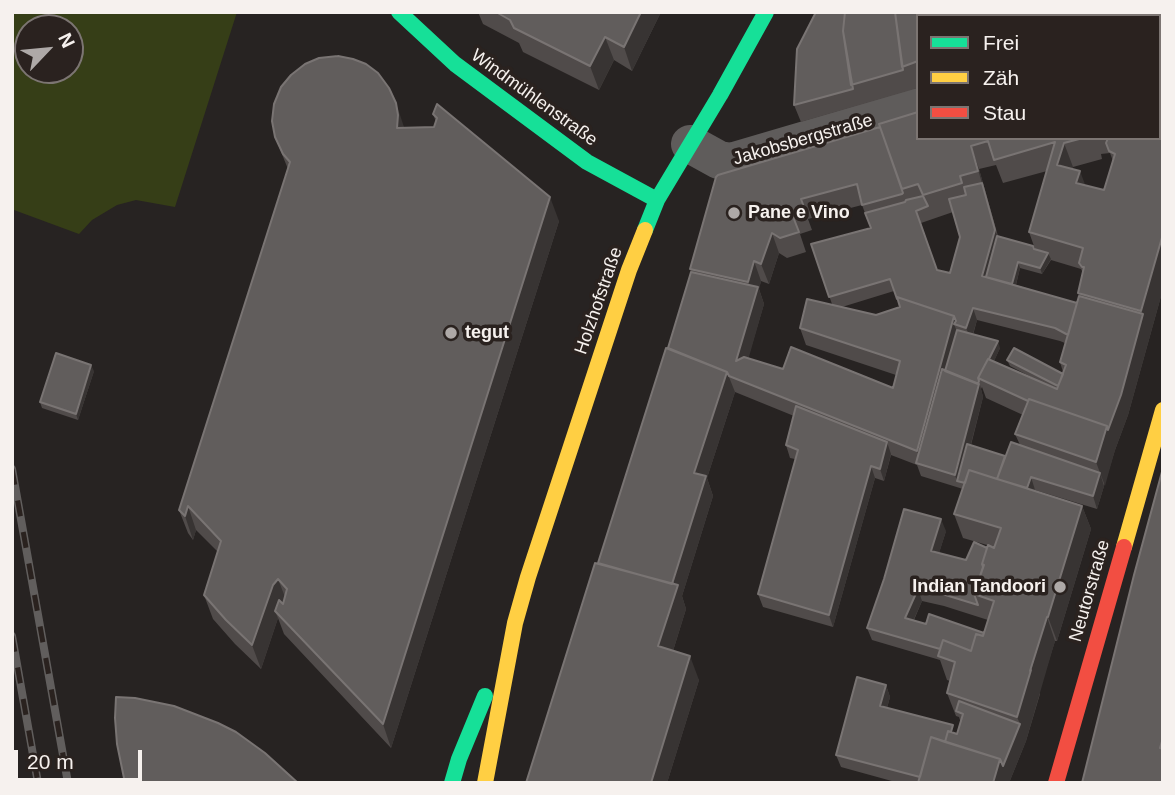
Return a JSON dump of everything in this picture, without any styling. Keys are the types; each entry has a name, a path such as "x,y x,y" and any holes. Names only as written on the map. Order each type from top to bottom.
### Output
{"street":[{"name":"Windmühlenstraße","path":"399,12 455,64 587,162 657,200"},
{"name":"Holzhofstraße","path":"485,783 515,623 623,288 657,200 766,12"},
{"name":"Jakobsbergstraße","path":"690,144 719,160 731,162 916,108"},
{"name":"Neutorstraße","path":"1056,783 1163,410"},
{"name":"Holzhofstraße","path":"452,783 459,759 515,623"}],"green space":[{"path":"12,12 237,12 175,207 136,200 117,205 92,220 79,234 14,210"}],"building":[{"path":"496,12 641,12 624,47 605,37 590,66 514,28 510,20"},
{"path":"816,12 845,12 843,31 853,89 794,105 797,49"},
{"path":"845,12 895,12 903,70 851,85 843,31"},
{"path":"895,12 973,12 916,14 916,62 902,67"},
{"path":"1052,12 1052,14 974,14"},
{"path":"1161,40 1163,234 1141,311 1078,293 1084,267 1079,263 1083,248 1029,232 1055,142 994,160 988,141 971,146 978,171 960,176 962,183 923,195 918,184 902,189 879,124 916,113 916,140 1075,140 1064,143 1057,165 1080,171 1076,183 1104,190 1115,154 1109,151 1107,140 1161,140"},
{"path":"338,56 366,64 378,73 396,103 397,128 434,127 437,118 433,114 437,104 550,197 383,724 275,611 279,600 283,604 287,589 278,579 273,585 252,645 226,620 204,595 221,541 188,506 185,516 179,510 290,162 275,137 272,121 274,104 281,87 305,64 319,58"},
{"path":"880,127 902,194 862,205 857,184 801,199 805,210 792,214 799,232 780,238 772,233 761,264 754,261 748,282 690,269 718,175"},
{"path":"982,183 995,230 982,276 1077,303 1068,335 1055,328 973,308 966,328 954,324 954,316 897,299 890,279 829,297 811,244 871,228 865,213 923,196 928,206 916,211 937,270 950,273 960,237 949,199 966,195 964,187"},
{"path":"997,236 1048,253 1040,268 1018,262 1012,284 986,277"},
{"path":"691,272 758,287 736,361 744,357 783,369 791,347 893,388 900,361 800,328 807,299 876,315 900,307 897,297 954,316 917,451 729,376 727,372 668,348"},
{"path":"1079,296 1143,314 1121,395 1108,430 1107,426 1029,399 1028,401 978,378 988,359 1057,389 1066,365 1060,362"},
{"path":"957,330 998,341 978,378 978,384 945,371"},
{"path":"666,348 727,372 694,473 706,476 672,584 598,563"},
{"path":"1014,348 1063,374 1058,386 1007,360"},
{"path":"56,353 91,365 76,414 40,402"},
{"path":"942,369 979,384 955,475 916,463"},
{"path":"1029,399 1107,426 1096,462 1015,434"},
{"path":"796,406 887,442 880,469 871,466 829,615 758,594 798,450 786,445"},
{"path":"1011,442 1100,473 1093,496 1031,477 1027,488 997,479"},
{"path":"967,444 1005,456 997,479 969,470 965,483 957,481"},
{"path":"1163,468 1163,738 1160,748 1163,749 1163,783 1082,783 1134,575"},
{"path":"969,470 1082,506 1017,717 947,693 955,662 938,656 943,640 971,651 976,634 983,636 994,601 974,594 988,545 994,548 1001,528 954,514"},
{"path":"904,509 941,519 931,551 966,560 974,542 987,548 974,594 978,605 918,589 905,618 926,624 929,614 984,633 983,636 976,634 971,651 943,640 940,649 867,628"},
{"path":"595,563 678,585 658,646 690,656 651,783 526,783"},
{"path":"857,677 886,685 880,706 953,725 945,742 931,737 920,777 836,755"},
{"path":"116,697 174,706 218,723 265,753 298,783 125,783 117,744"},
{"path":"959,701 1020,724 1003,766 1000,759 945,742 948,731 957,734 963,714 956,711"},
{"path":"931,737 1000,759 993,783 918,783"}],"railway":[{"path":"12,469 68,783"},
{"path":"12,636 38,783"}],"traffic: fast":[{"path":"399,12 455,64 587,162 657,200"},
{"path":"645,230 657,200 766,12"},
{"path":"452,783 485,696"}],"traffic: slow":[{"path":"485,783 515,623 528,577 629,270 645,230"},
{"path":"1124,547 1163,410"}],"traffic: jam":[{"path":"1056,783 1124,547"}],"place":[{"name":"Pane e Vino","path":"734,213"},
{"name":"tegut","path":"451,333"},
{"name":"Indian Tandoori","path":"1060,587"}]}
